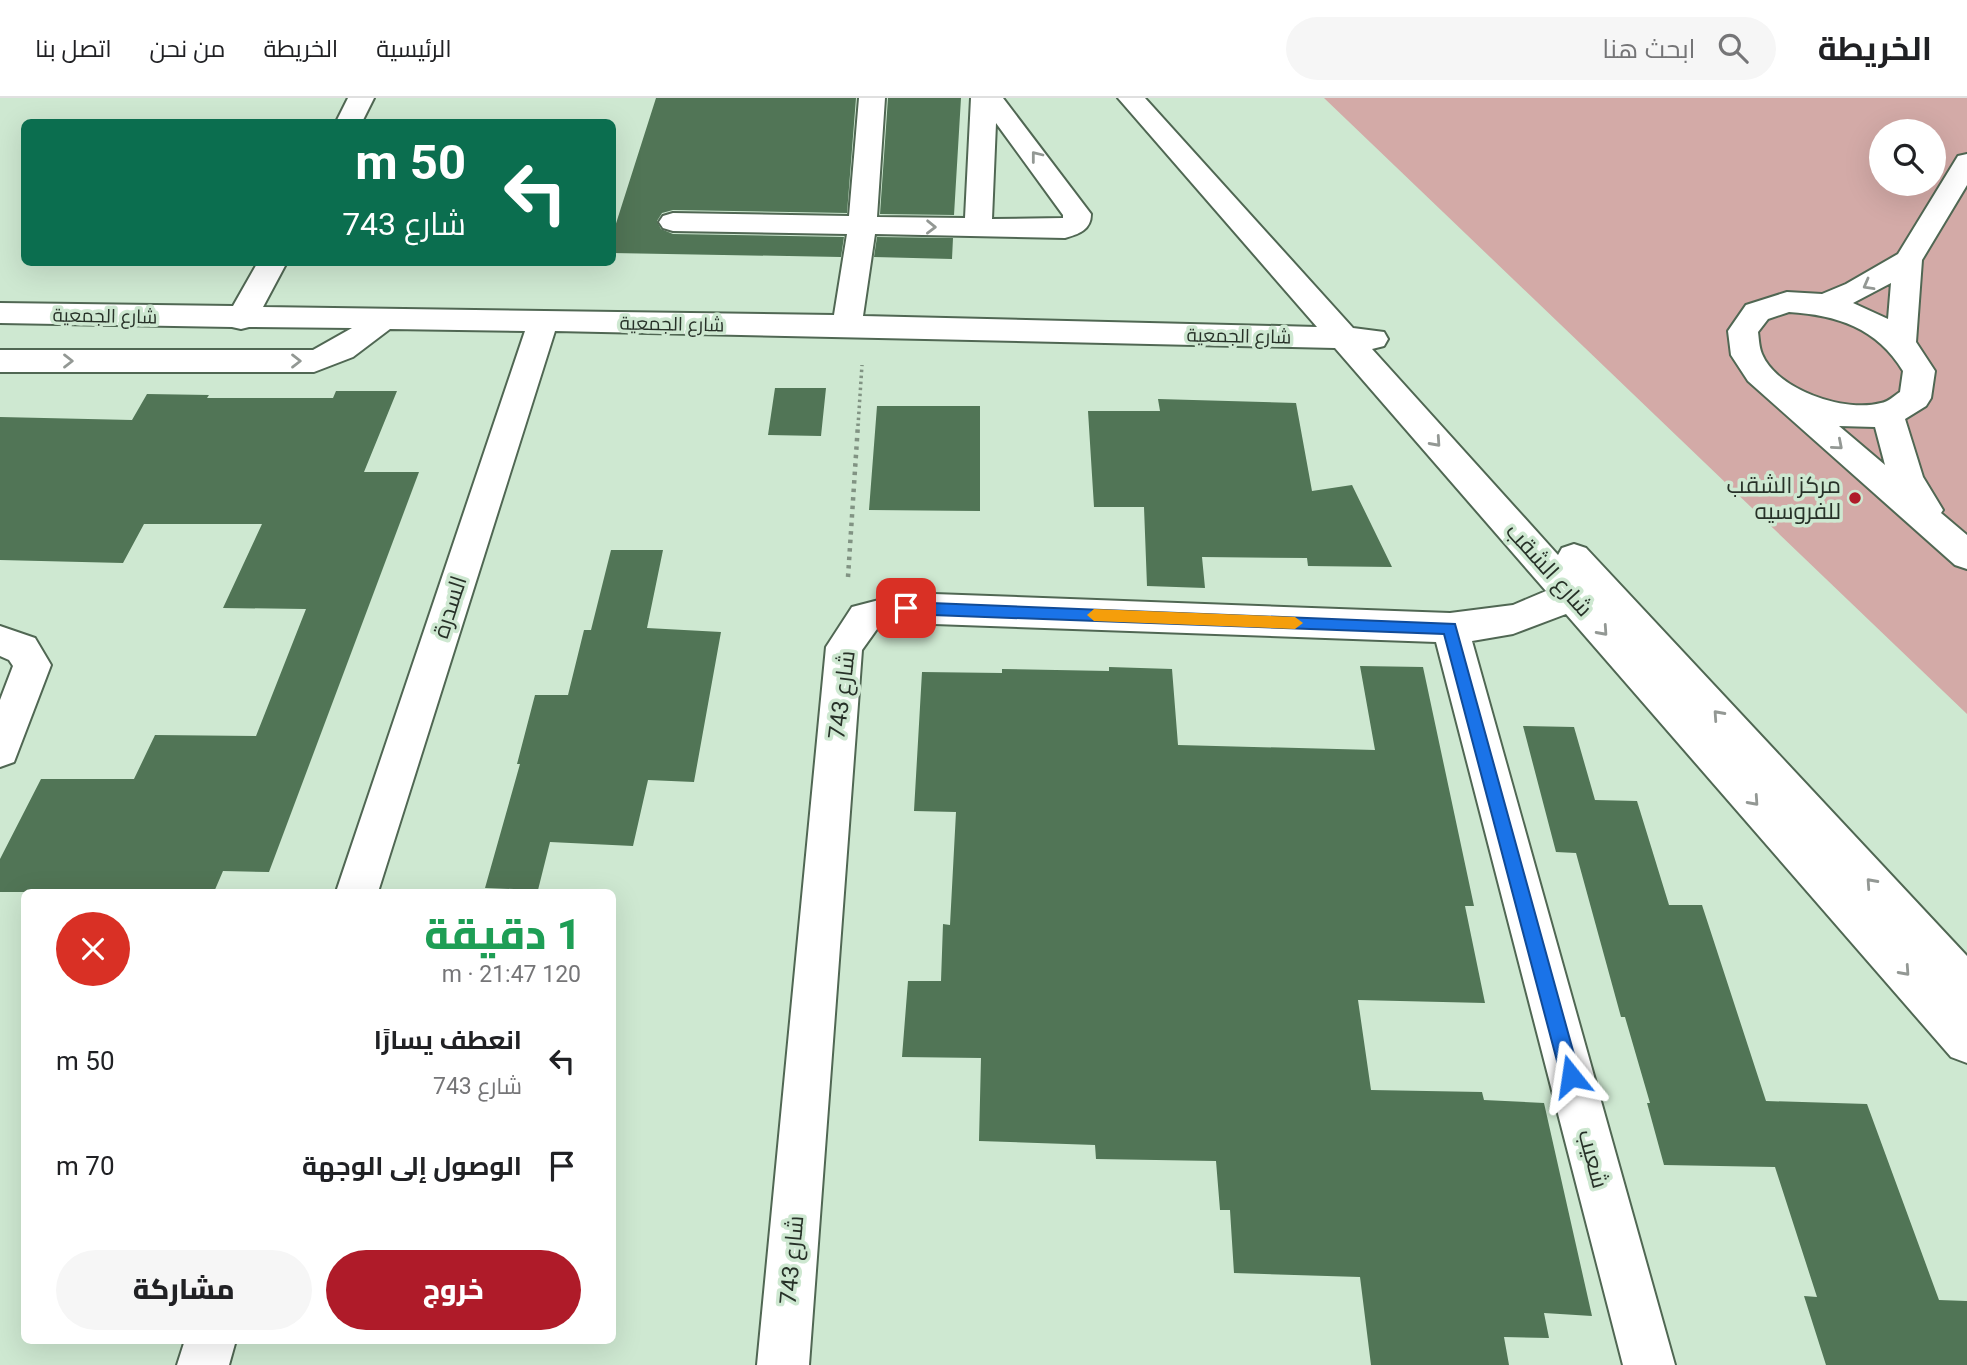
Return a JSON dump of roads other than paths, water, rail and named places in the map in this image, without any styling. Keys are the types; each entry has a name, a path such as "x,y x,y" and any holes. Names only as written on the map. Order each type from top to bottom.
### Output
{"street":[{"path":"350,119 361,98"},
{"path":"856,326 872,98"},
{"path":"978,228 984,98"},
{"path":"673,222 1065,229 1077,222 1077,214 1068,198 990,98"},
{"name":"شارع الشقب","path":"1131,98 1229,194 1358,339 1967,988"},
{"name":"شارع الشقب","path":"1155,98 1229,194"},
{"path":"1901,342 1908,260 1967,162"},
{"path":"1825,304 1856,291 1908,260"},
{"path":"241,319 271,266"},
{"path":"1769,383 1806,405 1839,414 1888,414 1915,398 1920,371 1901,342 1866,319 1825,304 1787,302 1777,305 1757,312 1743,331 1747,357 1769,383 1960,550"},
{"name":"شارع الجمعية","path":"0,313 241,319 856,326 1358,339"},
{"path":"0,360 314,361 338,355 381,320"},
{"name":"السدرة","path":"358,889 543,322"},
{"name":"شارع الشقب","path":"1358,339 1571,595 1967,1041"},
{"path":"1888,414 1896,454 1917,499 1960,550"},
{"name":"شارع 743","path":"783,1365 844,648 865,617 906,608 1483,627 1516,621 1546,610 1571,595"},
{"name":"شعيب","path":"1450,628 1649,1365"},
{"path":"0,641 23,649 32,665 0,750"},
{"path":"203,1365 210,1344"}],"place":[{"name":"مركز الشقب للفروسيه","path":"1855,498"}]}
